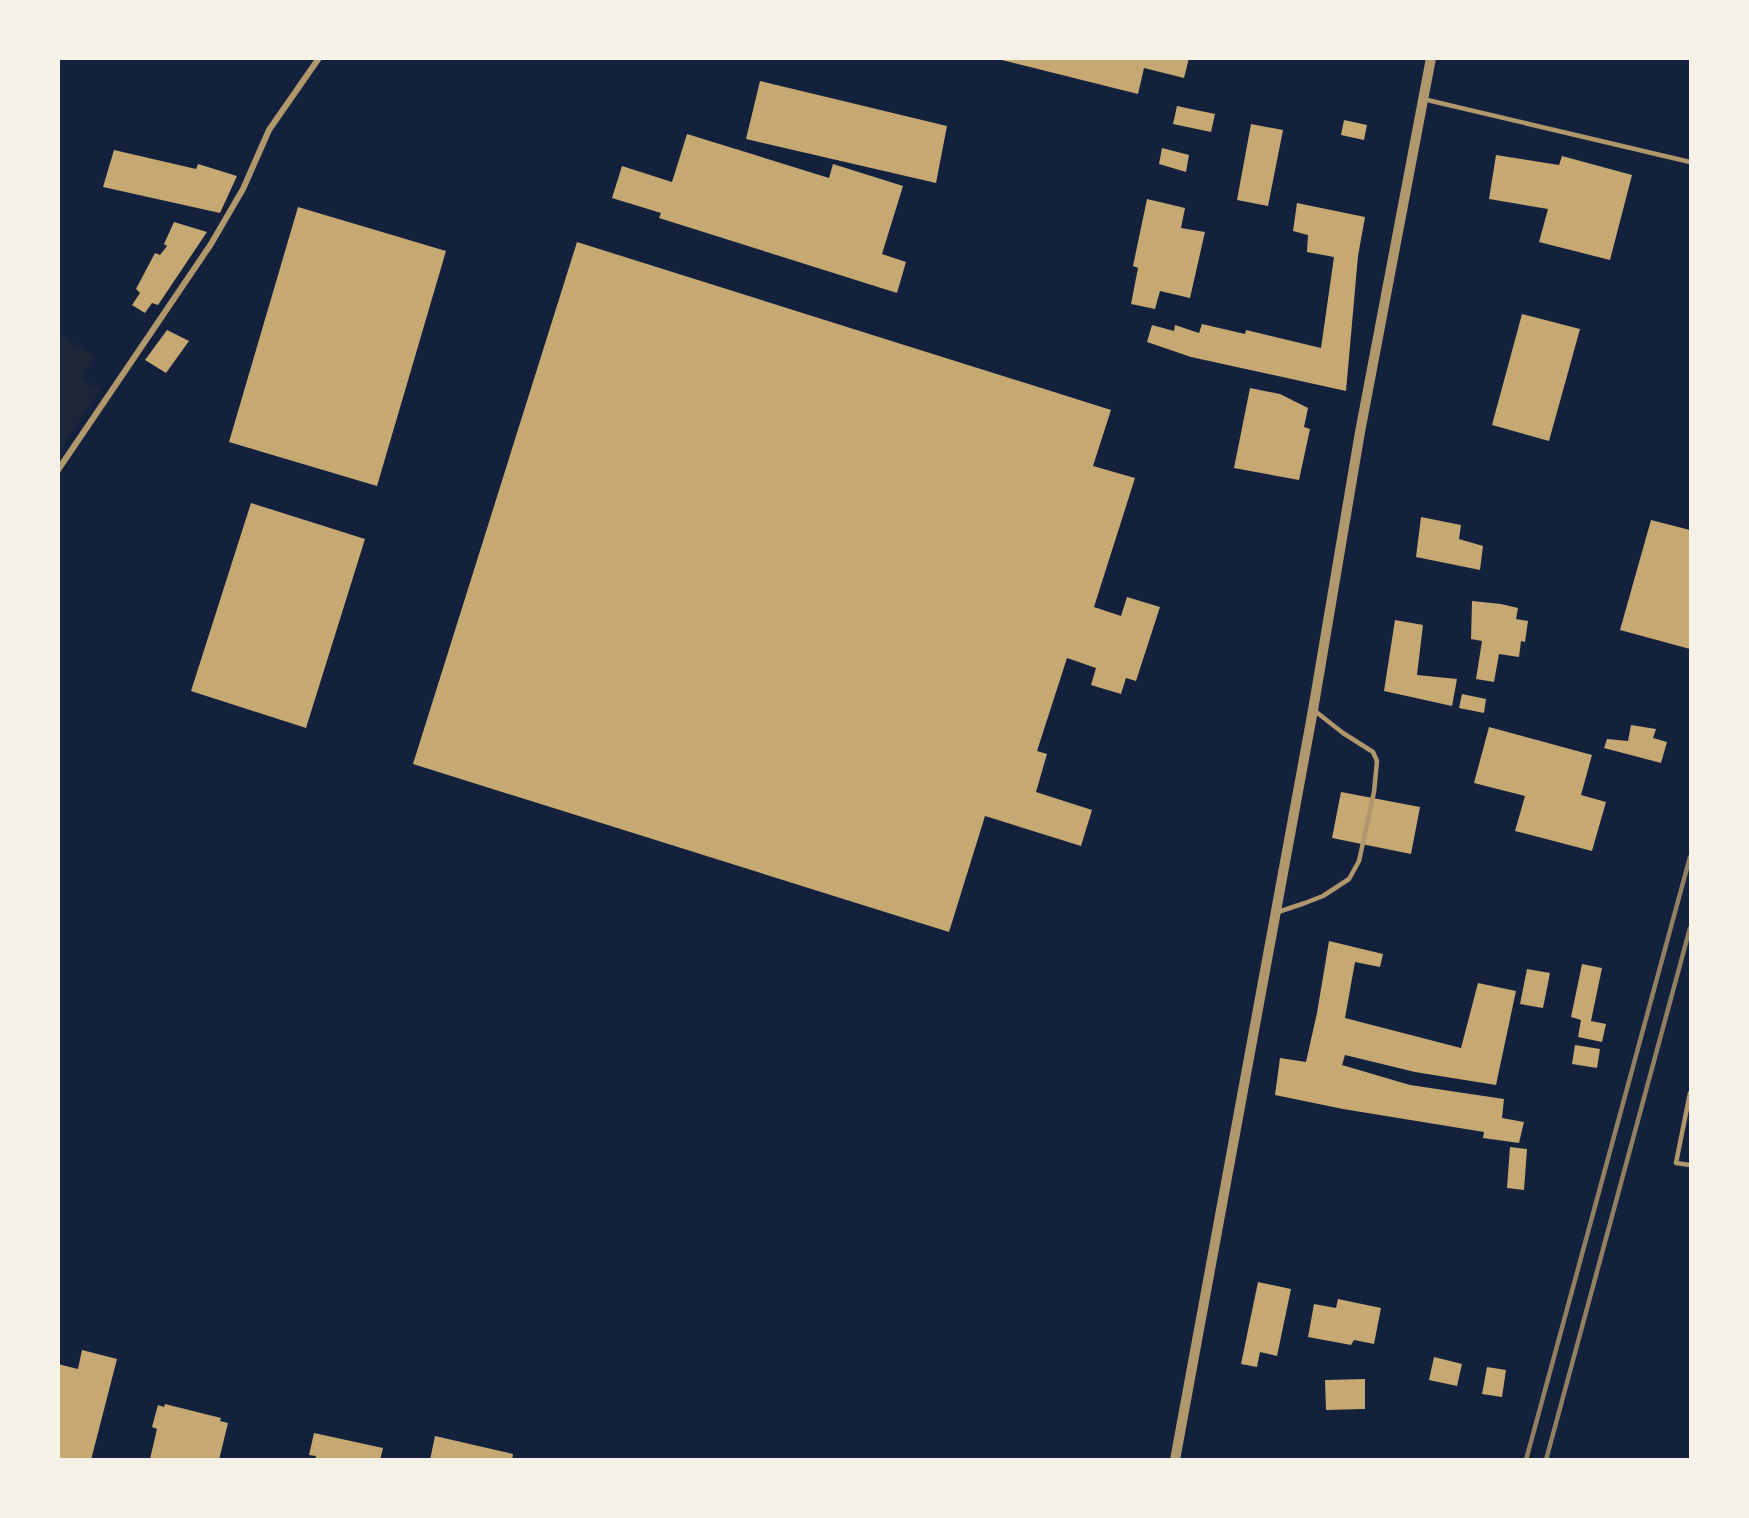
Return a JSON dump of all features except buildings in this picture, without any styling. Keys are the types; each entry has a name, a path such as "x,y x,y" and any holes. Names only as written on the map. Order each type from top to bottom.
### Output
{"street":[{"path":"58,470 211,244 243,189 268,130 319,58"},
{"path":"1175,1460 1313,710 1360,432 1431,58"}],"lane":[{"path":"1423,99 1690,162"},
{"path":"1275,913 1323,896 1349,879 1359,861 1374,792 1377,761 1373,752 1313,710"},
{"path":"1690,1093 1676,1163 1690,1165"}],"shaded area":[{"path":"59,334 95,357 82,379 100,390 59,453"}],"railway":[{"path":"1526,1460 1690,857"},
{"path":"1546,1460 1690,928"}]}
